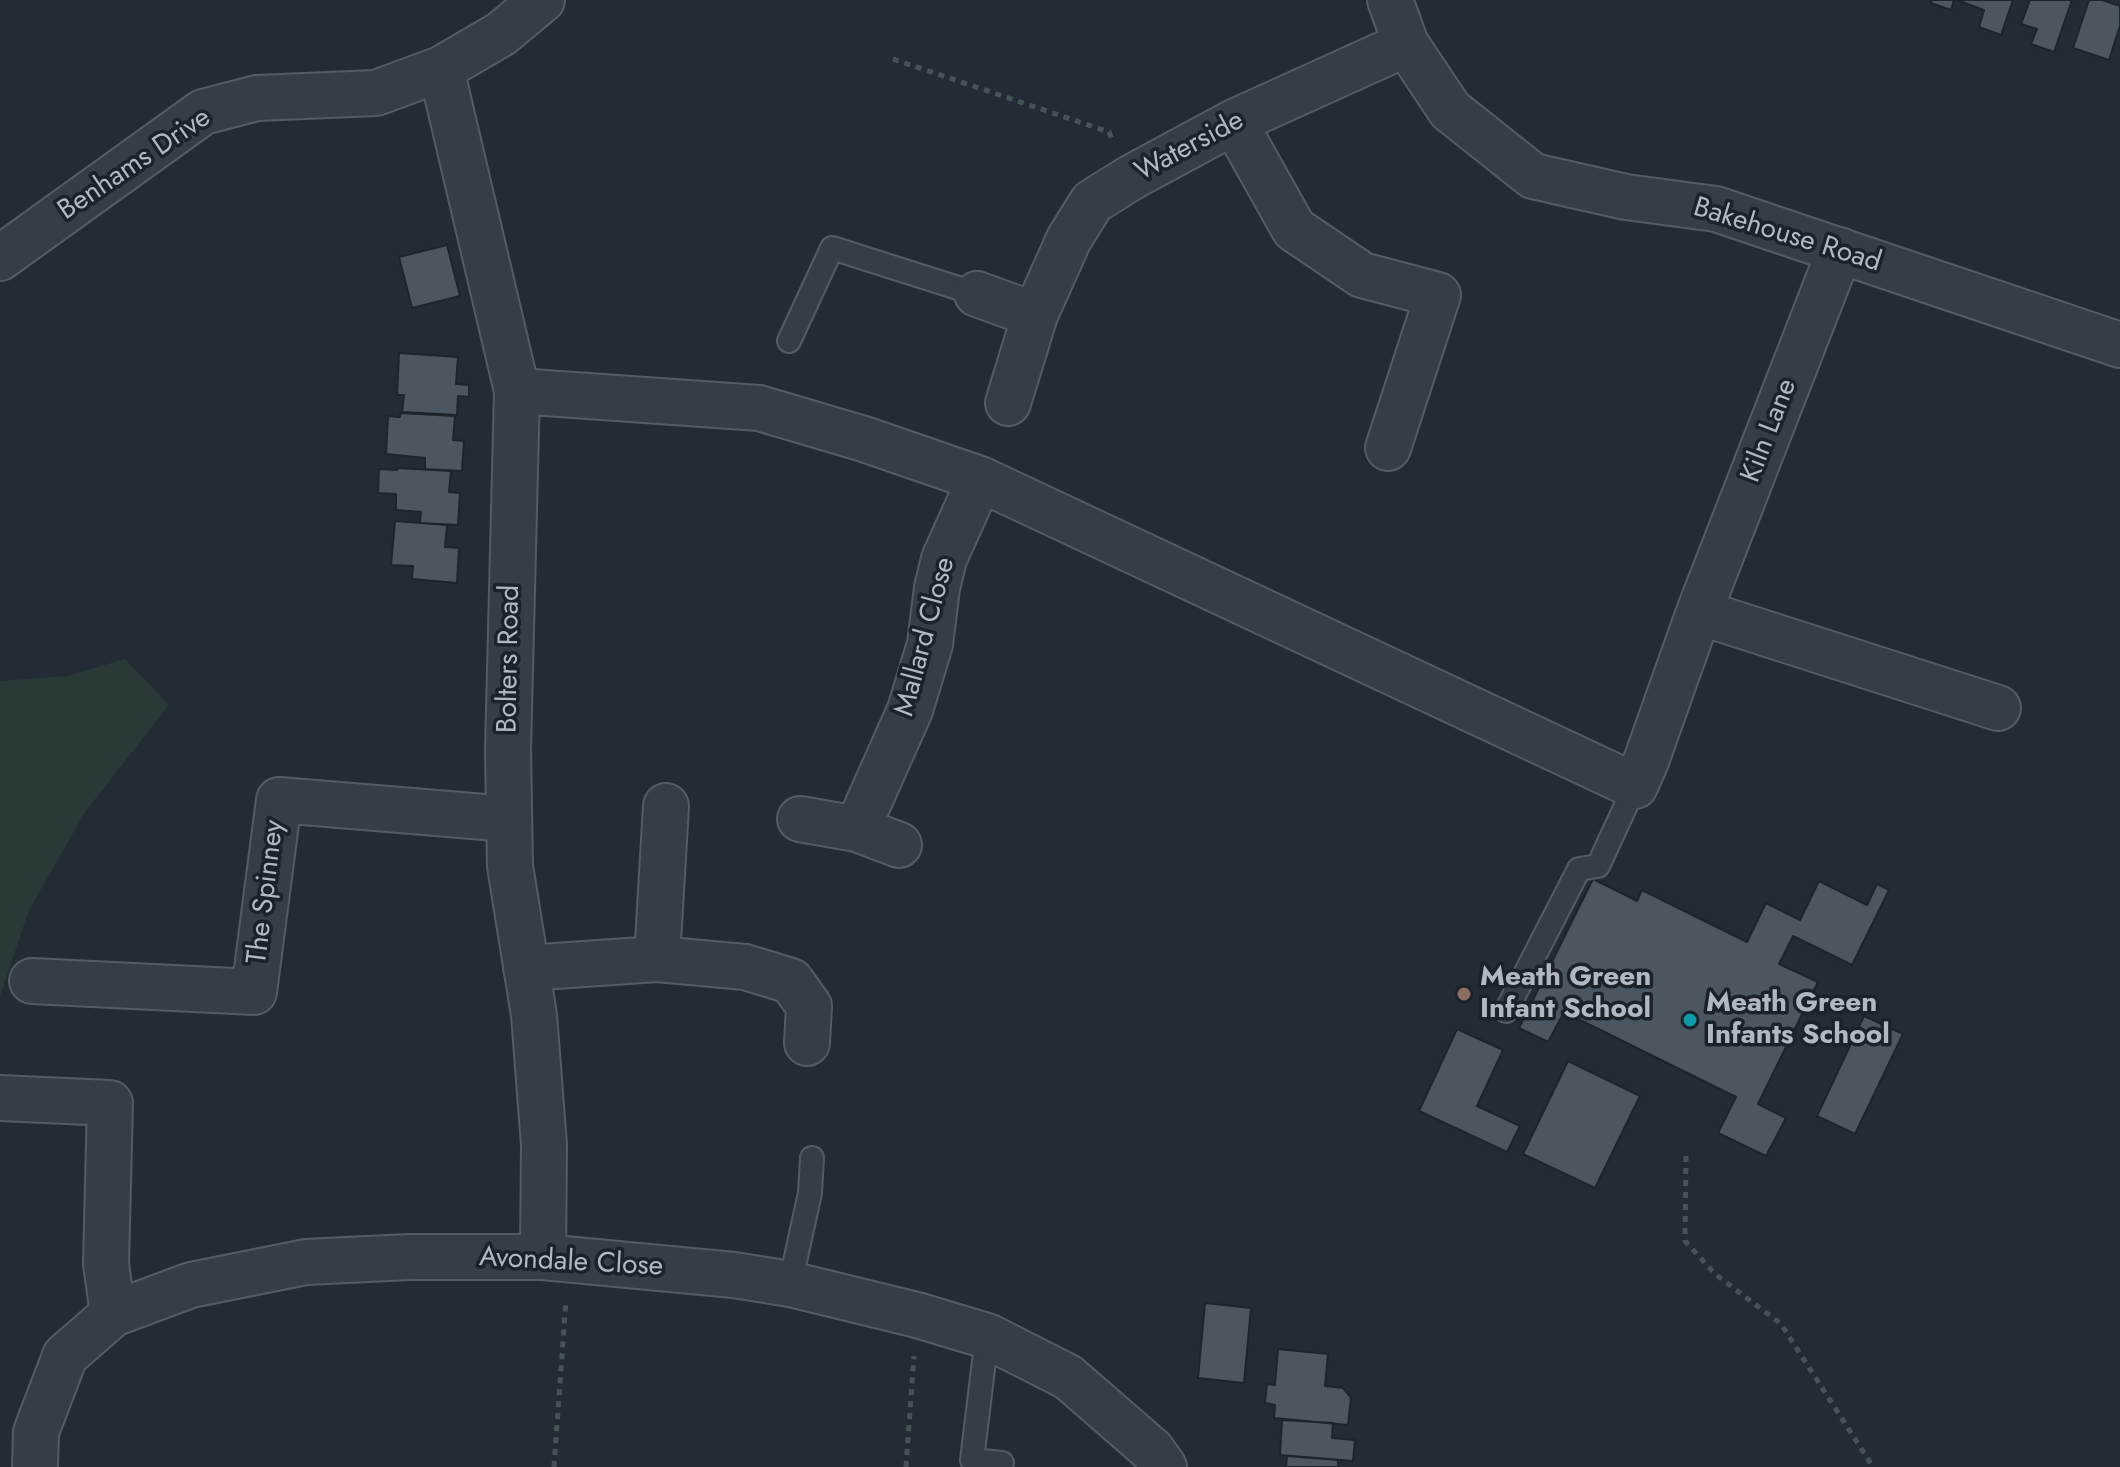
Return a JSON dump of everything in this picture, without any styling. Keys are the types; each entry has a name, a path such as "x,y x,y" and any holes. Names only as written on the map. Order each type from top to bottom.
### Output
{"street":[{"name":"Benhams Drive","path":"0,258 203,112 257,98 376,93 441,69 501,34 542,0"},
{"name":"Bakehouse Road","path":"1390,0 1406,44 1450,110 1533,176 1626,197 1716,209 2120,345"},
{"name":"Waterside","path":"1008,403 1035,315 1069,239 1092,202 1234,122 1406,44"},
{"name":"Bolters Road","path":"441,69 517,391 508,750 510,866 534,1015 556,1258"},
{"path":"1234,122 1294,229 1362,275 1438,295 1388,448"},
{"name":"Kiln Lane","path":"1640,774 1699,612 1840,250"},
{"path":"977,294 1035,315"},
{"path":"517,391 759,408 864,439 980,479 1640,774"},
{"name":"Mallard Close","path":"857,829 910,710 930,644 944,559 980,479"},
{"path":"1699,612 1998,708"},
{"name":"The Spinney","path":"32,981 254,992 279,800 509,819"},
{"path":"657,959 666,806"},
{"path":"800,819 857,829 899,845"},
{"path":"526,968 657,959 745,967 791,981 809,1006 807,1043"},
{"path":"0,1098 110,1103 106,1264 113,1314"},
{"name":"Avondale Close","path":"35,1467 36,1432 65,1356 113,1314 191,1285 306,1262 409,1257 556,1258 734,1275 790,1284 917,1315 987,1336 1068,1377 1152,1450 1164,1467"}],"lane":[{"path":"789,341 832,248 977,294"},
{"path":"1506,1011 1579,869 1598,866 1640,774"},
{"path":"790,1284 810,1193 812,1158"},
{"path":"987,1336 972,1460 1002,1463"}],"path":[{"path":"893,59 1109,132 1132,177"},
{"path":"1686,1156 1685,1241 1715,1274 1781,1324 1873,1467"},
{"path":"554,1467 556,1258"},
{"path":"906,1467 917,1315"}],"shaded area":[{"path":"125,659 169,705 85,812 29,910 0,996 0,681 67,676"}],"building":[{"path":"1932,0 1954,0 1951,10 1931,3"},
{"path":"1957,0 2013,0 2001,35 1979,27 1984,10"},
{"path":"2030,0 2072,0 2054,52 2031,44 2037,29 2021,24"},
{"path":"2089,0 2102,0 2120,6 2120,26 2109,60 2073,48"},
{"path":"447,245 460,296 412,308 399,257"},
{"path":"399,353 458,357 456,384 469,385 469,397 458,396 457,415 402,412 404,395 397,395"},
{"path":"400,413 455,416 453,440 464,441 462,471 425,469 425,458 386,454 388,416 400,417"},
{"path":"379,469 451,471 449,492 460,493 458,525 420,523 421,512 396,510 396,494 378,493"},
{"path":"395,521 447,525 445,547 459,548 457,583 412,579 413,566 391,565"},
{"name":"Meath Green Infants School","path":"1593,879 1637,901 1642,890 1747,942 1766,903 1800,920 1819,881 1867,905 1877,884 1889,890 1852,965 1793,936 1779,964 1818,982 1758,1104 1786,1118 1766,1156 1718,1133 1736,1097 1564,1012 1548,1042 1519,1028"},
{"path":"1864,1016 1903,1034 1855,1134 1817,1116"},
{"path":"1457,1029 1503,1050 1477,1106 1520,1126 1507,1152 1419,1111"},
{"path":"1568,1061 1640,1096 1595,1188 1523,1154"},
{"path":"1205,1303 1251,1308 1244,1383 1198,1378"},
{"path":"1278,1349 1328,1354 1325,1386 1343,1388 1351,1398 1348,1425 1274,1418 1275,1405 1265,1403 1267,1384 1275,1385"},
{"path":"1282,1420 1333,1423 1332,1438 1355,1440 1353,1461 1280,1455"},
{"path":"1287,1456 1338,1460 1338,1467 1286,1467"}],"place":[{"name":"Meath Green Infant School","path":"1464,994"},
{"name":"Meath Green Infants School","path":"1690,1020"}]}
